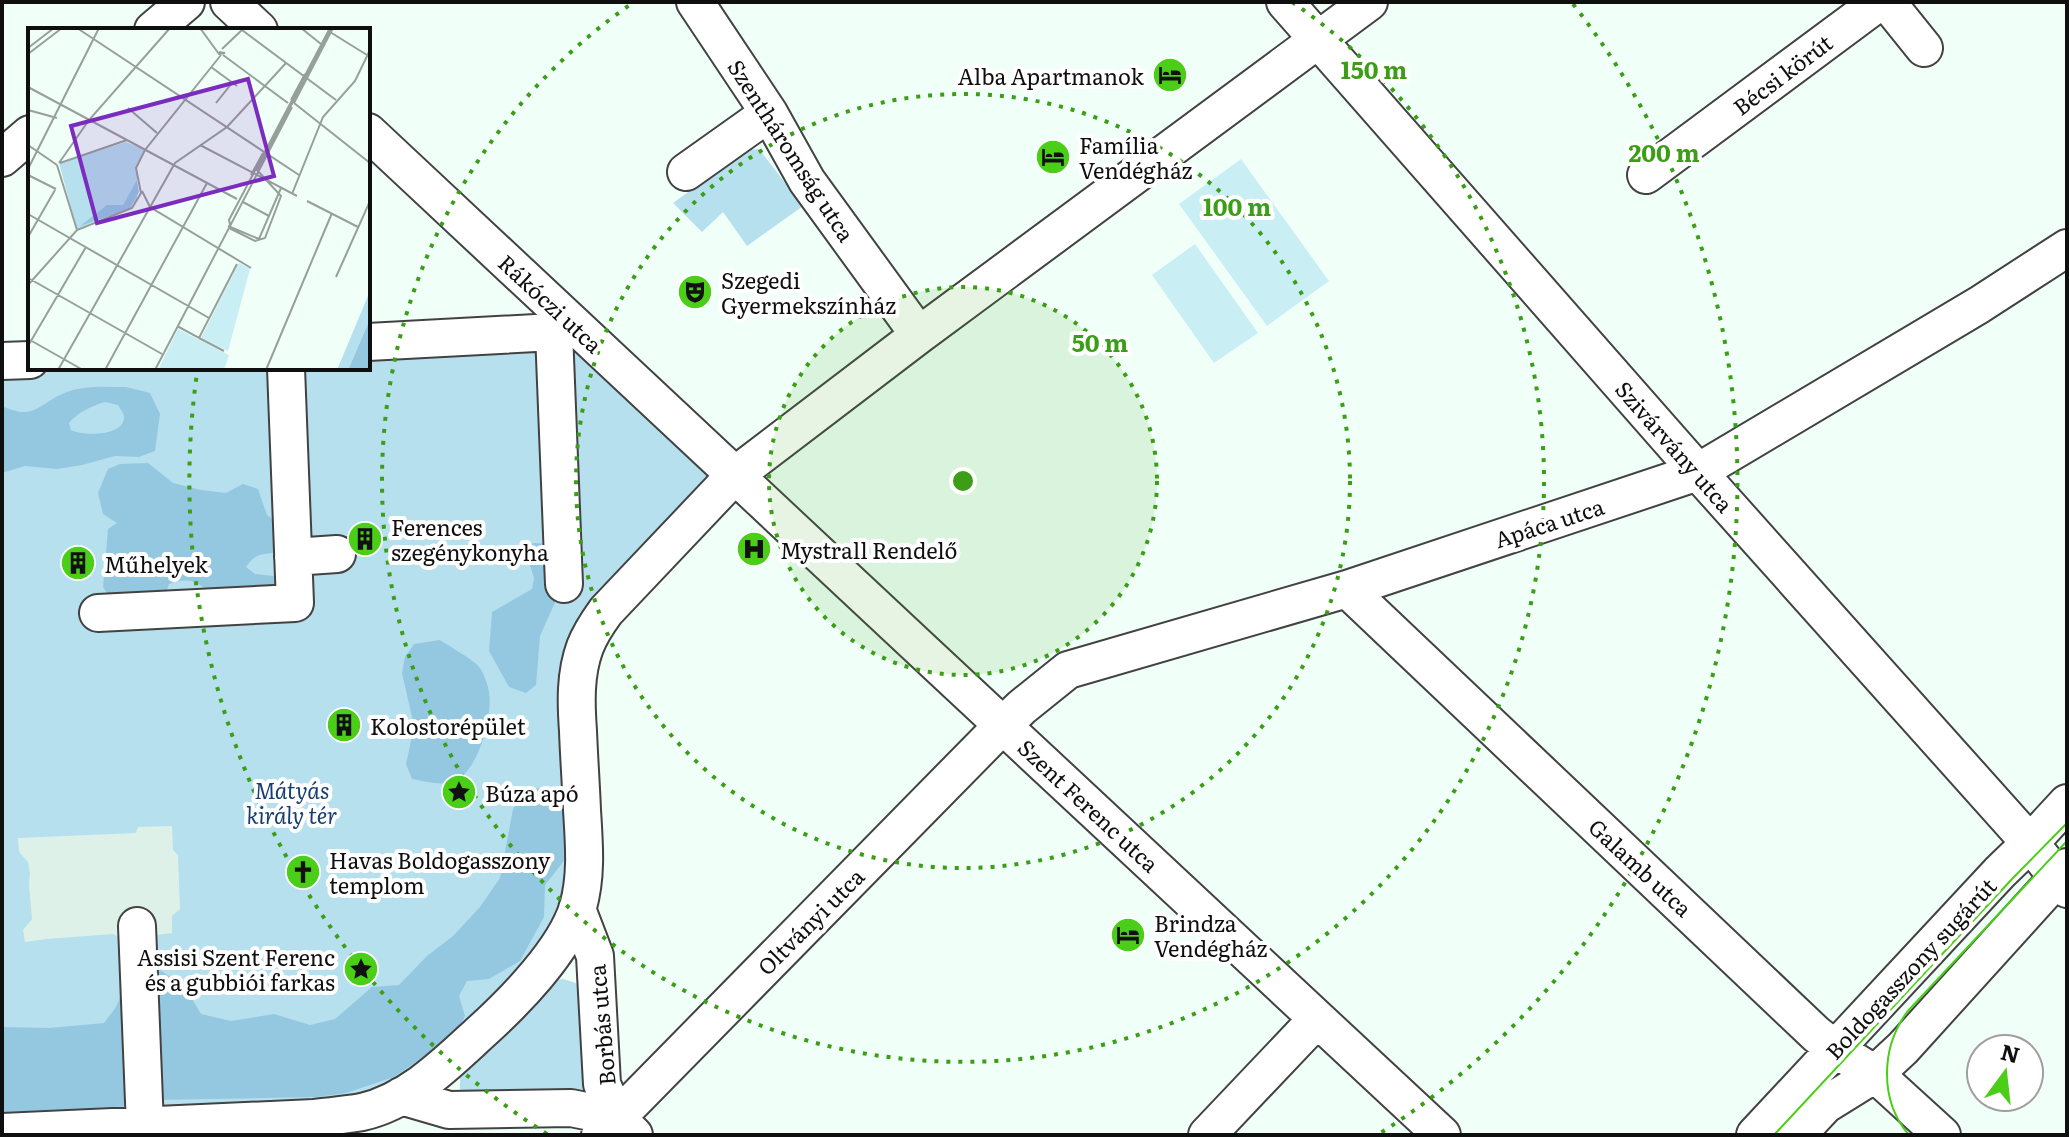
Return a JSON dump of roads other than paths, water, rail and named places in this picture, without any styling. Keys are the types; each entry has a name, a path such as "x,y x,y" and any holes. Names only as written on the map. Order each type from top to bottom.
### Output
{"street":[{"path":"155,28 186,2"},
{"path":"229,2 257,28"},
{"name":"Szentháromság utca","path":"695,2 769,113 807,181 919,335"},
{"name":"Szivárvány utca","path":"1285,2 1698,472 2053,867"},
{"path":"2,1132 326,1116 363,1111 401,1096 425,1081 501,1014 562,940 577,909 585,858 577,678 585,648 606,611 734,476 1369,2"},
{"name":"Bécsi körút","path":"1646,175 1879,2"},
{"path":"1887,2 1924,48"},
{"path":"686,172 769,113"},
{"name":"Rákóczi utca","path":"370,134 561,326 734,476"},
{"path":"2,158 28,136"},
{"name":"Apáca utca","path":"1003,725 1068,670 1347,589 1698,472 1979,305 2067,248"},
{"path":"370,342 561,326 564,584"},
{"path":"2,361 28,360"},
{"path":"98,613 295,603 286,370"},
{"name":"Szent Ferenc utca","path":"734,476 1442,1135"},
{"path":"293,557 337,554"},
{"name":"Galamb utca","path":"1347,589 1835,1049 1875,1074 1942,1135"},
{"name":"Oltványi utca","path":"617,1129 1003,725"},
{"name":"Boldogasszony sugárút","path":"1882,1031 2053,867 2067,803"},
{"name":"Boldogasszony sugárút","path":"1797,1135 1825,1105 1875,1074 1913,1037 2053,867 2067,831"},
{"name":"Boldogasszony sugárút","path":"1755,1135 2000,872 2053,867"},
{"name":"Borbás utca","path":"577,909 595,956 602,1084 617,1129"},
{"path":"137,926 145,1126"},
{"path":"1207,1135 1317,1019"},
{"path":"1835,1049 1882,1031"},
{"path":"1875,1074 1882,1031"},
{"path":"401,1096 449,1110 571,1108 617,1129"}],"tram line":[{"path":"1774,1135 2067,823"},
{"path":"1909,1135 1899,1121 1888,1090 1888,1058 1898,1026 1907,1012 2067,841"}],"place":[{"name":"Alba Apartmanok","path":"1170,75"},
{"name":"Família Vendégház","path":"1053,157"},
{"name":"Szegedi Gyermekszínház","path":"695,292"},
{"name":"Ferences szegénykonyha","path":"365,539"},
{"name":"Mystrall Rendelő","path":"754,549"},
{"name":"Műhelyek","path":"78,563"},
{"name":"Kolostorépület","path":"344,725"},
{"name":"Búza apó","path":"459,792"},
{"name":"Havas Boldogasszony templom","path":"303,872"},
{"name":"Brindza Vendégház","path":"1128,935"},
{"name":"Assisi Szent Ferenc és a gubbiói farkas","path":"361,969"}],"park label":[{"name":"Mátyás király tér","path":"292,802"}]}
